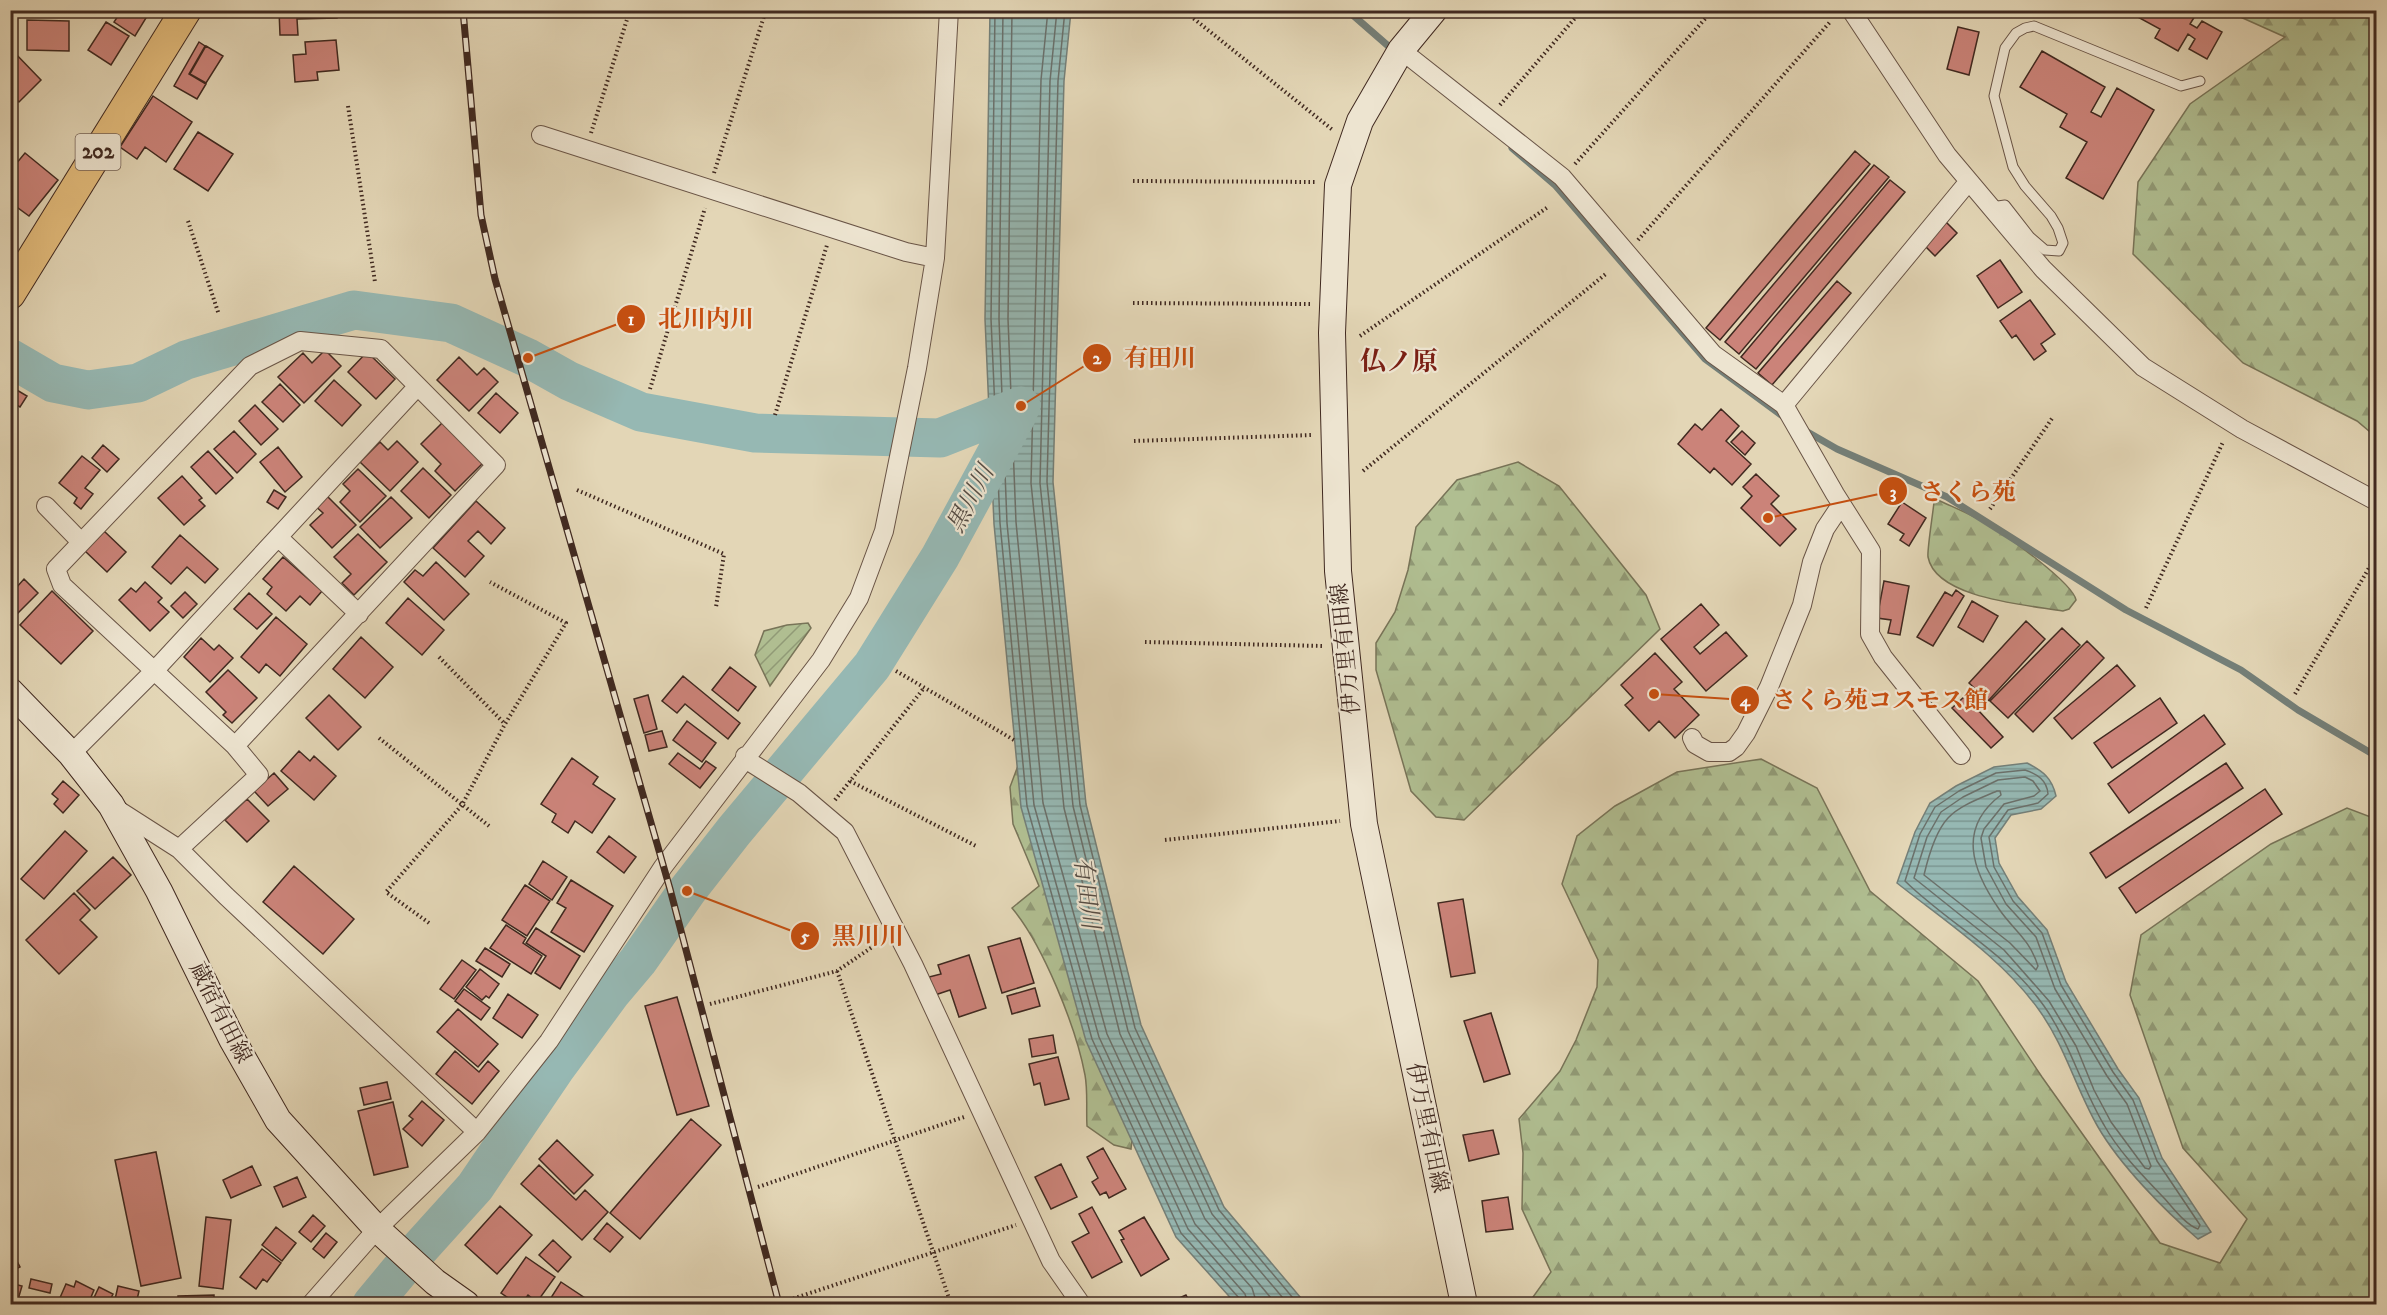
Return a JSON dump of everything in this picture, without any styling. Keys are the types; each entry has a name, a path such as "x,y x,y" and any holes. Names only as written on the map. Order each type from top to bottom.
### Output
{"highway":[{"name":"202","path":"10,294 186,10"}],"main road":[{"name":"伊万里有田線","path":"1434,10 1401,50 1360,121 1338,185 1332,333 1338,570 1364,824 1464,1305"},
{"name":"蔵宿有田線","path":"10,691 71,754 111,806 159,891 232,1040 278,1120 377,1229 435,1282 466,1305"}],"street":[{"path":"311,1305 377,1229 477,1132 549,1041 663,867 749,760 821,660 859,598 884,531 917,368 935,258 949,10"},
{"path":"1851,10 1947,155 2043,269 2143,367 2242,429 2376,501"},
{"path":"1401,50 1562,177 1713,354 1784,405 1841,505 1871,551 1870,634 1883,657 1961,755"},
{"path":"541,135 906,252 935,258"},
{"path":"1784,405 1969,181"},
{"path":"180,849 259,775 235,746 62,585 56,569 250,366 300,341 381,350 496,465 235,746"},
{"path":"71,754 155,670 417,387"},
{"path":"1692,738 1695,744 1709,752 1729,752 1736,747 1746,733 1769,687 1798,615 1812,562 1825,529 1841,505"},
{"path":"46,506 81,542"},
{"path":"278,537 358,614"},
{"path":"749,760 799,793 845,832 913,964 1051,1261 1081,1305"},
{"path":"111,806 180,849 226,896 477,1132"}],"lane":[{"path":"1991,207 2005,205 2030,237 2045,250 2060,251 2063,243 2058,228 2013,167 1994,96 2005,48 2016,33 2034,26 2181,87 2200,81"}],"path":[{"path":"590,134 630,10"},
{"path":"714,173 766,10"},
{"path":"1184,10 1340,135"},
{"path":"1497,110 1582,10"},
{"path":"1570,169 1713,10"},
{"path":"1634,245 1830,22"},
{"path":"348,106 375,282"},
{"path":"1133,182 1319,182"},
{"path":"650,389 706,204"},
{"path":"1360,336 1548,207"},
{"path":"188,221 219,315"},
{"path":"775,415 829,242"},
{"path":"1363,471 1607,273"},
{"path":"1133,303 1318,304"},
{"path":"1990,508 2053,417"},
{"path":"1134,441 1317,435"},
{"path":"2146,608 2223,442"},
{"path":"577,490 724,554 717,607"},
{"path":"2295,694 2376,556"},
{"path":"429,923 386,892 462,806 505,724 566,623 490,582"},
{"path":"1145,642 1327,646"},
{"path":"439,657 505,724"},
{"path":"896,671 1014,740"},
{"path":"831,806 924,687"},
{"path":"379,738 489,826"},
{"path":"850,781 978,848"},
{"path":"1165,840 1350,820"},
{"path":"710,1004 837,971 882,940"},
{"path":"837,971 951,1305"},
{"path":"758,1187 968,1116"},
{"path":"789,1300 1022,1223"}],"green space":[{"path":"2227,11 2376,11 2376,437 2357,421 2243,363 2133,254 2138,182 2190,104 2285,37"},
{"path":"1518,462 1559,486 1646,595 1660,629 1464,820 1436,817 1411,791 1376,670 1376,643 1395,612 1408,570 1416,527 1457,480"},
{"path":"1938,500 1983,521 2010,539 2064,583 2076,600 2069,609 2063,611 1986,598 1948,582 1935,571 1928,557 1934,502"},
{"path":"808,623 811,628 770,686 755,655 764,631"},
{"path":"1025,747 1134,1122 1131,1149 1114,1145 1087,1126 1086,1081 1074,1034 1046,964 1024,924 1012,908 1039,886 1013,824 1010,787"},
{"path":"1761,759 1817,788 1870,891 1978,981 2042,1077 2160,1243 2220,1263 2247,1219 2183,1148 2130,995 2141,935 2271,844 2347,808 2376,819 2376,1304 1528,1304 1551,1272 1522,1209 1523,1153 1519,1119 1560,1071 1576,1040 1597,987 1598,960 1562,884 1577,836 1615,806 1677,772"}],"water":[{"path":"990,11 1071,11 1064,81 1053,482 1086,804 1141,1025 1224,1207 1306,1304 1236,1304 1176,1237 1086,1041 1021,807 994,524 985,319"},
{"path":"2027,763 2046,776 2056,796 2041,809 2011,815 1995,838 1999,863 2018,897 2047,930 2066,982 2118,1069 2139,1098 2162,1158 2211,1232 2198,1239 2143,1186 2107,1142 2090,1113 2056,1038 2024,991 1991,957 1897,883 1915,832 1930,803 1956,786 1994,767"}],"building":[{"path":"122,10 135,10 146,18 135,36 114,22"},
{"path":"279,10 337,10 337,18 297,19 298,35 280,35"},
{"path":"2137,10 2197,10 2190,24 2197,28 2202,21 2222,32 2207,59 2189,49 2195,39 2188,34 2178,51 2155,38 2160,29 2134,15"},
{"path":"27,20 69,21 69,51 27,50"},
{"path":"106,22 129,36 111,65 88,50"},
{"path":"1958,27 1979,32 1969,75 1947,69"},
{"path":"336,40 339,70 317,72 318,80 295,82 293,55 306,54 305,42"},
{"path":"199,42 205,46 189,74 206,84 197,99 174,86"},
{"path":"206,46 223,56 206,83 190,74"},
{"path":"12,50 41,80 19,102 10,93 10,52"},
{"path":"2042,51 2105,87 2091,112 2101,117 2117,88 2154,110 2103,199 2066,178 2087,142 2060,127 2067,114 2020,87"},
{"path":"153,96 192,122 166,162 145,147 137,159 120,147"},
{"path":"198,132 233,154 208,191 174,169"},
{"path":"1855,151 1870,164 1720,340 1706,328"},
{"path":"25,153 58,180 29,216 10,202 10,171"},
{"path":"1874,165 1889,177 1739,354 1725,342"},
{"path":"1890,180 1905,192 1756,369 1741,357"},
{"path":"1946,222 1957,233 1935,256 1924,245"},
{"path":"2000,260 2022,292 1998,308 1977,276"},
{"path":"1837,281 1851,293 1772,385 1758,373"},
{"path":"2030,300 2055,334 2041,344 2046,351 2034,360 2016,335 2012,338 2000,321"},
{"path":"325,350 341,366 304,403 278,377 303,353 312,363"},
{"path":"367,352 395,379 376,399 348,372"},
{"path":"459,357 477,375 484,368 498,382 469,411 437,380"},
{"path":"334,380 361,405 342,426 315,401"},
{"path":"280,384 300,405 283,422 262,402"},
{"path":"10,386 27,396 20,407 10,401"},
{"path":"496,393 518,413 500,433 478,413"},
{"path":"255,405 278,429 261,445 239,421"},
{"path":"10,407 17,411 10,421"},
{"path":"1721,409 1739,426 1726,441 1751,464 1732,485 1714,468 1710,473 1678,444 1695,424 1702,430"},
{"path":"444,421 485,461 455,491 435,471 441,464 421,444"},
{"path":"234,431 256,454 237,473 214,449"},
{"path":"1742,431 1755,443 1745,455 1731,442"},
{"path":"397,441 418,462 390,491 360,462 380,442 388,450"},
{"path":"103,445 119,459 107,472 92,458"},
{"path":"278,447 302,477 285,492 260,462"},
{"path":"208,451 233,478 216,494 191,467"},
{"path":"82,456 100,470 85,488 93,494 81,509 74,503 77,498 59,483"},
{"path":"423,468 451,495 429,518 401,491"},
{"path":"358,469 386,496 360,522 340,502 350,491 343,484"},
{"path":"1756,474 1779,496 1771,504 1796,529 1780,546 1741,508 1752,496 1743,487"},
{"path":"182,476 202,498 199,500 205,506 184,525 158,498"},
{"path":"274,490 286,497 278,509 267,502"},
{"path":"323,492 356,525 332,548 310,525 323,513 312,503"},
{"path":"391,497 412,518 380,548 360,527"},
{"path":"476,501 505,528 491,544 478,531 468,541 484,556 465,577 433,548"},
{"path":"1902,502 1926,518 1909,546 1900,540 1904,534 1888,524"},
{"path":"104,531 126,552 107,572 85,551"},
{"path":"358,534 387,562 354,595 342,583 351,574 334,557"},
{"path":"180,535 218,569 205,583 187,567 171,584 152,567"},
{"path":"283,557 322,591 310,605 300,596 286,611 267,594 272,587 263,579"},
{"path":"436,562 469,594 444,620 404,582 415,570 423,576"},
{"path":"24,579 38,593 10,621 10,583 16,588"},
{"path":"1884,581 1909,586 1900,635 1888,633 1891,620 1877,618"},
{"path":"145,582 162,598 158,602 169,612 150,631 119,600 131,588 136,592"},
{"path":"1956,590 1964,596 1933,646 1917,637 1945,592 1952,596"},
{"path":"52,591 93,631 61,664 20,625"},
{"path":"185,592 197,604 183,618 171,606"},
{"path":"249,593 272,614 257,629 234,609"},
{"path":"408,598 444,630 422,655 386,623"},
{"path":"1972,601 1998,616 1983,642 1958,627"},
{"path":"1701,604 1719,625 1694,647 1700,654 1726,632 1747,656 1706,691 1661,639"},
{"path":"276,617 307,644 280,676 266,664 259,673 241,657"},
{"path":"2026,621 2045,639 1988,701 1969,683"},
{"path":"2062,628 2080,645 2008,718 1990,701"},
{"path":"361,637 393,667 365,698 333,669"},
{"path":"201,638 214,650 219,645 233,658 210,682 184,657"},
{"path":"2087,641 2104,658 2033,732 2015,714"},
{"path":"1655,653 1682,682 1674,689 1699,715 1675,738 1659,721 1649,731 1625,705 1633,698 1621,685"},
{"path":"2117,665 2135,686 2072,739 2054,718"},
{"path":"730,667 756,687 738,711 712,690"},
{"path":"228,670 257,698 232,723 223,715 226,712 206,692"},
{"path":"683,676 740,723 728,739 685,704 677,713 662,701"},
{"path":"329,695 361,727 338,750 306,718"},
{"path":"648,695 657,729 644,733 634,699"},
{"path":"1965,696 2003,737 1991,748 1952,708"},
{"path":"2160,698 2177,723 2112,768 2094,743"},
{"path":"2204,715 2225,744 2129,813 2108,784"},
{"path":"687,721 716,743 702,762 673,740"},
{"path":"662,731 667,747 649,751 645,735"},
{"path":"299,751 310,761 314,756 336,776 314,800 281,771"},
{"path":"678,753 700,769 706,761 716,768 700,788 669,764"},
{"path":"572,758 598,777 593,784 615,799 592,833 575,821 568,833 552,822 556,814 541,804"},
{"path":"2226,763 2243,788 2106,878 2090,853"},
{"path":"274,773 288,789 268,806 254,791"},
{"path":"63,781 79,795 63,813 54,804 58,799 52,794"},
{"path":"2265,789 2282,814 2136,913 2119,888"},
{"path":"247,799 269,821 247,842 225,820"},
{"path":"65,831 87,851 44,899 21,879"},
{"path":"609,836 636,857 624,873 597,852"},
{"path":"113,857 131,875 95,909 77,891"},
{"path":"543,861 567,877 552,900 529,884"},
{"path":"294,866 354,919 323,954 263,902"},
{"path":"571,880 613,906 584,952 551,932 566,908 557,903"},
{"path":"525,885 550,901 527,936 502,920"},
{"path":"74,893 90,910 80,920 97,937 59,974 26,940"},
{"path":"1463,899 1475,973 1451,977 1438,903"},
{"path":"506,925 526,938 523,943 542,956 531,974 490,948"},
{"path":"536,928 580,956 560,989 535,973 546,956 526,943"},
{"path":"1020,938 1034,983 1002,993 988,947"},
{"path":"485,948 510,964 502,977 476,961"},
{"path":"969,955 986,1008 959,1017 950,990 935,995 929,977 941,974 938,965"},
{"path":"462,960 476,970 454,999 440,989"},
{"path":"480,969 499,984 489,998 486,996 482,1000 466,987"},
{"path":"1035,988 1040,1006 1012,1014 1007,996"},
{"path":"464,989 490,1008 481,1020 455,1001"},
{"path":"508,994 538,1015 522,1038 493,1018"},
{"path":"677,997 709,1106 677,1115 645,1006"},
{"path":"458,1009 498,1044 478,1067 437,1032"},
{"path":"1491,1013 1510,1074 1484,1082 1464,1021"},
{"path":"1053,1035 1056,1053 1032,1057 1029,1039"},
{"path":"455,1051 479,1072 488,1061 499,1071 472,1104 436,1074"},
{"path":"1058,1057 1069,1099 1045,1105 1040,1083 1034,1085 1029,1064"},
{"path":"387,1082 391,1099 364,1105 360,1088"},
{"path":"422,1101 444,1120 422,1146 403,1129 413,1119 409,1116"},
{"path":"393,1102 408,1167 374,1175 358,1111"},
{"path":"691,1119 721,1145 640,1239 610,1213"},
{"path":"1493,1130 1499,1154 1469,1161 1463,1135"},
{"path":"557,1140 593,1175 574,1194 539,1159"},
{"path":"1103,1148 1126,1189 1109,1198 1106,1192 1100,1195 1092,1182 1098,1178 1087,1157"},
{"path":"156,1152 181,1278 141,1286 115,1160"},
{"path":"1061,1164 1077,1197 1051,1209 1035,1177"},
{"path":"539,1165 576,1200 585,1190 608,1212 582,1240 521,1184"},
{"path":"252,1166 261,1185 231,1198 223,1180"},
{"path":"297,1177 306,1197 283,1207 274,1187"},
{"path":"1508,1197 1513,1229 1486,1232 1482,1201"},
{"path":"500,1206 532,1235 497,1274 465,1245"},
{"path":"1092,1207 1122,1262 1092,1278 1072,1242 1089,1233 1079,1214"},
{"path":"313,1215 325,1226 311,1242 299,1232"},
{"path":"206,1217 231,1220 223,1289 199,1286"},
{"path":"1144,1217 1169,1259 1141,1276 1121,1240 1124,1239 1119,1231"},
{"path":"607,1223 623,1237 610,1252 594,1239"},
{"path":"276,1227 296,1243 282,1261 262,1245"},
{"path":"326,1233 337,1242 324,1258 313,1249"},
{"path":"553,1240 571,1257 558,1272 539,1255"},
{"path":"10,1248 20,1267 10,1272"},
{"path":"262,1249 281,1263 267,1282 263,1279 256,1289 240,1277"},
{"path":"526,1257 555,1277 537,1302 528,1295 521,1304 517,1304 501,1293"},
{"path":"31,1279 52,1284 50,1293 29,1288"},
{"path":"76,1281 94,1290 88,1304 69,1304 59,1300 66,1284 74,1287"},
{"path":"561,1282 588,1300 585,1304 547,1304"},
{"path":"10,1283 22,1286 17,1303 22,1304 10,1304"},
{"path":"118,1286 139,1291 136,1304 114,1304"},
{"path":"99,1287 113,1294 108,1304 91,1304"},
{"path":"214,1295 214,1304 178,1304 178,1296"},
{"path":"1186,1295 1191,1304 1166,1304"}],"waterway":[{"path":"1347,10 1394,51"},
{"path":"1512,148 1555,185 1705,359 1784,417"},
{"path":"10,358 53,383 88,390 138,383 186,360 354,310 451,323 528,358 569,381 641,412 755,433 940,438 1021,406"},
{"name":"黒川川","path":"372,1304 475,1187 555,1069 611,993 638,961 687,891 734,831 872,666 940,557 1017,415"},
{"path":"1804,430 1837,449 1947,497 2126,610 2241,670 2298,710 2376,756"}],"railway":[{"path":"463,10 481,215 495,279 670,889 779,1304"}],"place":[{"name":"北川内川","path":"528,358"},
{"name":"有田川","path":"1021,406"},
{"name":"さくら苑","path":"1768,518"},
{"name":"さくら苑コスモス館","path":"1654,694"},
{"name":"黒川川","path":"687,891"}],"district":[{"name":"仏ノ原","path":"1399,362"}]}
